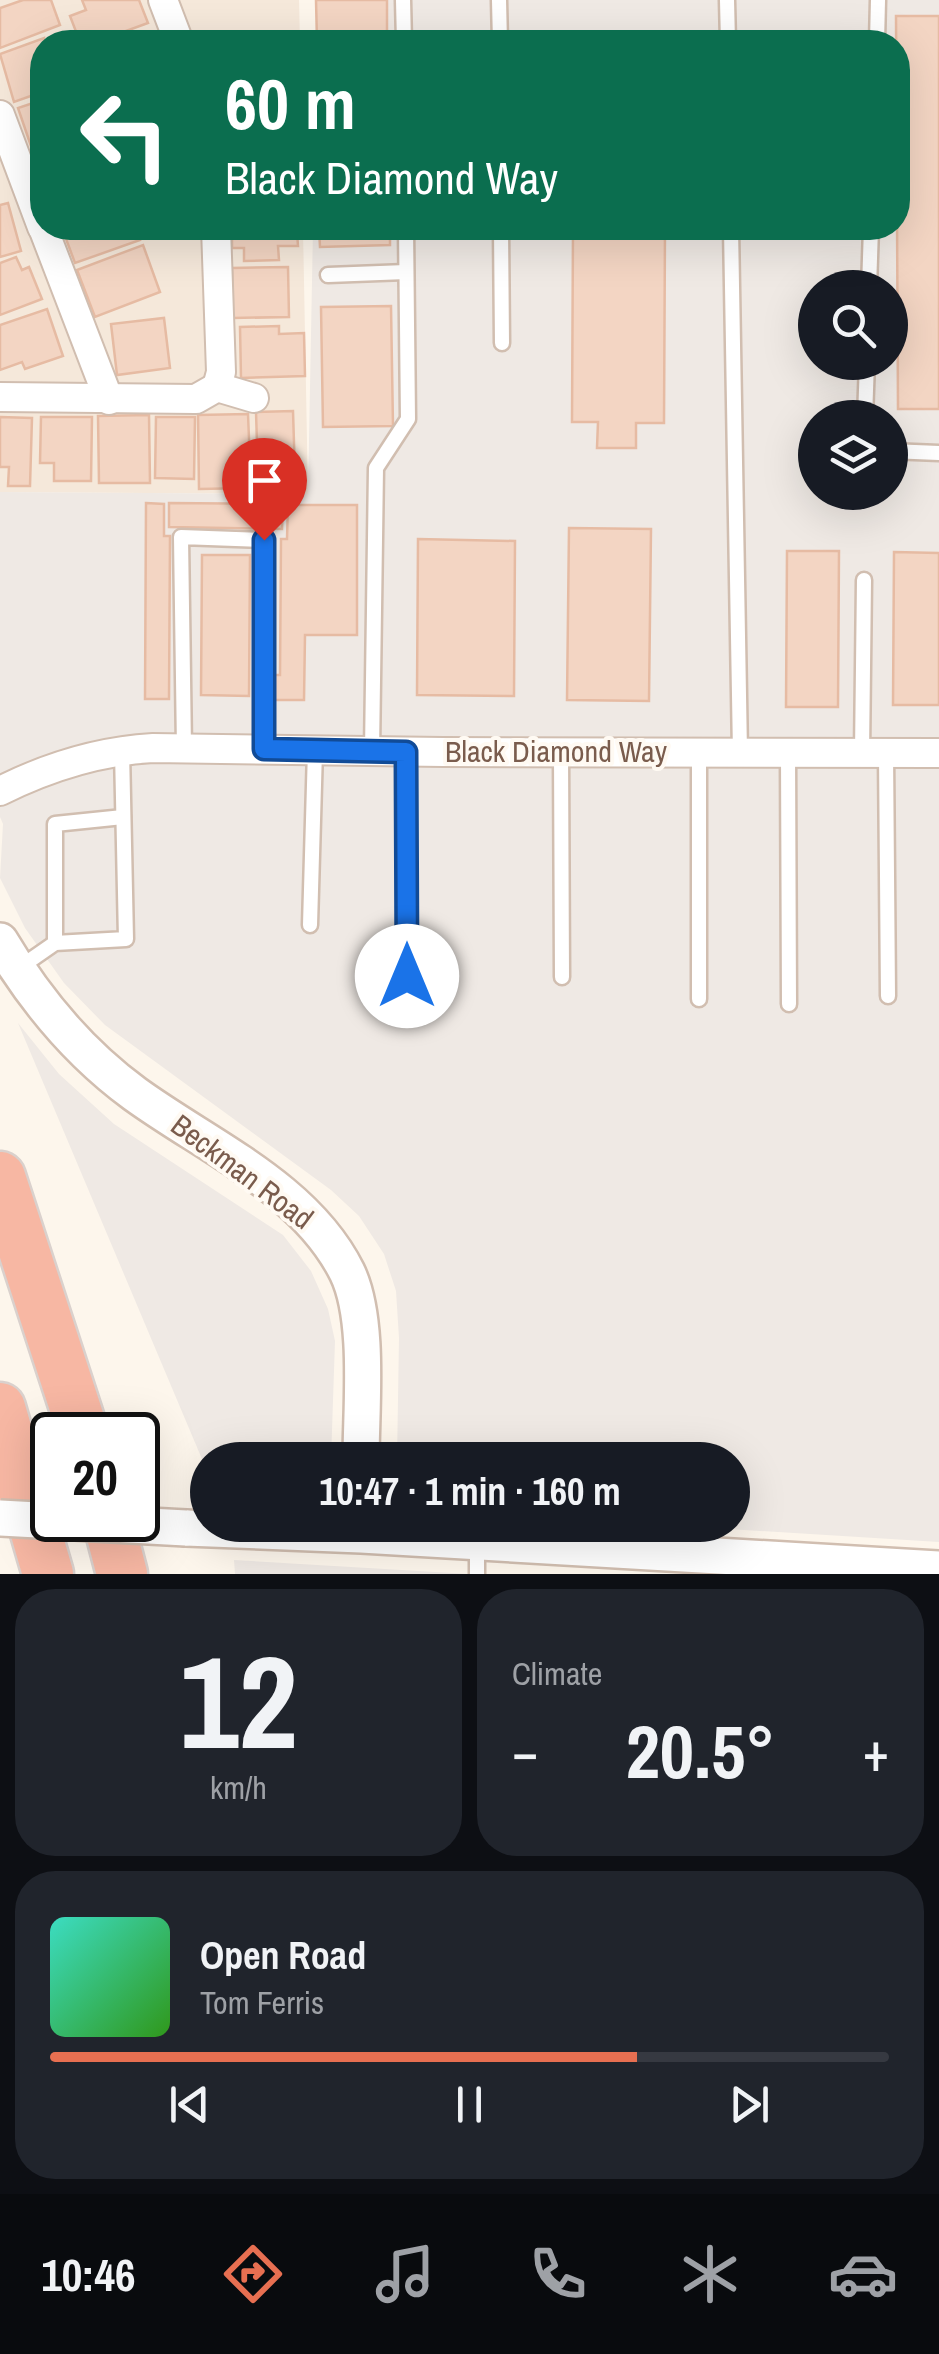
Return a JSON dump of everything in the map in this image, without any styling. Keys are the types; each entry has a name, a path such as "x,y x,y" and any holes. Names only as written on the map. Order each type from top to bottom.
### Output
{"highway":[{"path":"0,1177 77,1412"},
{"path":"0,1408 48,1574"},
{"path":"114,1542 122,1574"}],"street":[{"path":"163,0 174,30"},
{"path":"0,116 30,193"},
{"path":"48,240 108,400"},
{"path":"0,397 196,399 217,387 221,372 216,240"},
{"path":"217,387 254,398"},
{"name":"Black Diamond Way","path":"0,791 28,776 122,750 939,753"},
{"name":"Beckman Road","path":"8,956 46,1009 87,1054 132,1092 274,1188 318,1226 348,1275 360,1324 361,1442"},
{"path":"0,1518 190,1528"},
{"path":"411,1542 477,1558 939,1569"}],"lane":[{"path":"403,0 404,30"},
{"path":"500,0 500,30"},
{"path":"727,0 728,30"},
{"path":"877,30 878,0"},
{"path":"372,751 376,468 408,418 406,240"},
{"path":"501,240 502,344"},
{"path":"731,240 740,753"},
{"path":"870,270 871,240"},
{"path":"328,275 406,272"},
{"path":"908,452 939,453"},
{"path":"184,750 181,536 264,540 264,749"},
{"path":"864,580 888,996"},
{"path":"8,956 56,943 126,939 122,750"},
{"path":"310,925 315,750"},
{"path":"406,752 407,976"},
{"path":"561,752 562,977"},
{"path":"699,999 700,753"},
{"path":"788,753 789,1004"},
{"path":"56,943 56,824 123,817"}],"shaded area":[{"path":"0,0 299,0 300,30 30,30 30,240 303,240 308,494 0,492"},
{"path":"318,0 939,0 939,1542 750,1530 750,1442 397,1442 396,1291 384,1254 359,1216 331,1190 105,1025 64,983 25,928 0,878 0,492 308,494 313,240 910,240 910,30 317,30"},
{"path":"18,1023 59,1074 114,1124 283,1235 311,1271 328,1309 335,1341 332,1442 195,1442"},
{"path":"234,1560 469,1574 235,1574"}],"building":[{"path":"23,0 51,0 60,25 30,30 30,36 0,48 0,8"},
{"path":"82,0 139,0 148,23 129,30 75,30 70,16 86,10"},
{"path":"316,0 387,0 387,30 317,30"},
{"path":"896,16 939,16 939,409 908,409 908,400 898,400 898,380 908,380 908,270 897,270 897,240 910,240 910,30 896,30"},
{"path":"30,43 30,96 14,102 0,54"},
{"path":"30,104 30,143 18,108"},
{"path":"8,203 21,251 0,257 0,205"},
{"path":"66,240 140,240 75,263"},
{"path":"232,240 298,240 298,246 278,246 279,260 244,261 244,248 232,248"},
{"path":"320,240 390,240 390,245 320,247"},
{"path":"573,240 665,240 664,423 636,423 636,448 597,448 598,422 572,422"},
{"path":"143,245 160,292 95,317 77,270"},
{"path":"16,257 22,270 29,267 42,299 0,315 0,263"},
{"path":"288,267 289,317 233,318 232,268"},
{"path":"391,306 393,426 323,427 321,307"},
{"path":"47,309 63,356 25,369 22,362 0,370 0,325"},
{"path":"164,318 170,368 117,375 111,324"},
{"path":"279,326 279,334 304,333 305,376 241,378 240,327"},
{"path":"293,411 295,475 258,476 256,412"},
{"path":"248,414 251,488 199,489 198,415"},
{"path":"149,415 150,483 99,483 98,416"},
{"path":"0,417 32,418 30,486 8,486 9,467 0,467"},
{"path":"41,417 92,417 91,481 54,481 54,463 40,463"},
{"path":"156,417 195,417 194,479 155,478"},
{"path":"146,503 164,504 164,536 170,536 169,699 145,699"},
{"path":"169,503 283,504 282,529 169,527"},
{"path":"288,505 357,505 357,635 305,635 304,700 271,700 271,675 280,675 281,539 287,539"},
{"path":"569,528 651,529 649,701 567,700"},
{"path":"418,539 515,541 514,696 417,695"},
{"path":"787,551 839,551 838,707 786,707"},
{"path":"894,552 939,553 939,705 893,705"},
{"path":"202,555 250,555 249,696 201,695"}],"route":[{"path":"264,540 264,749 406,752 407,976"}]}
